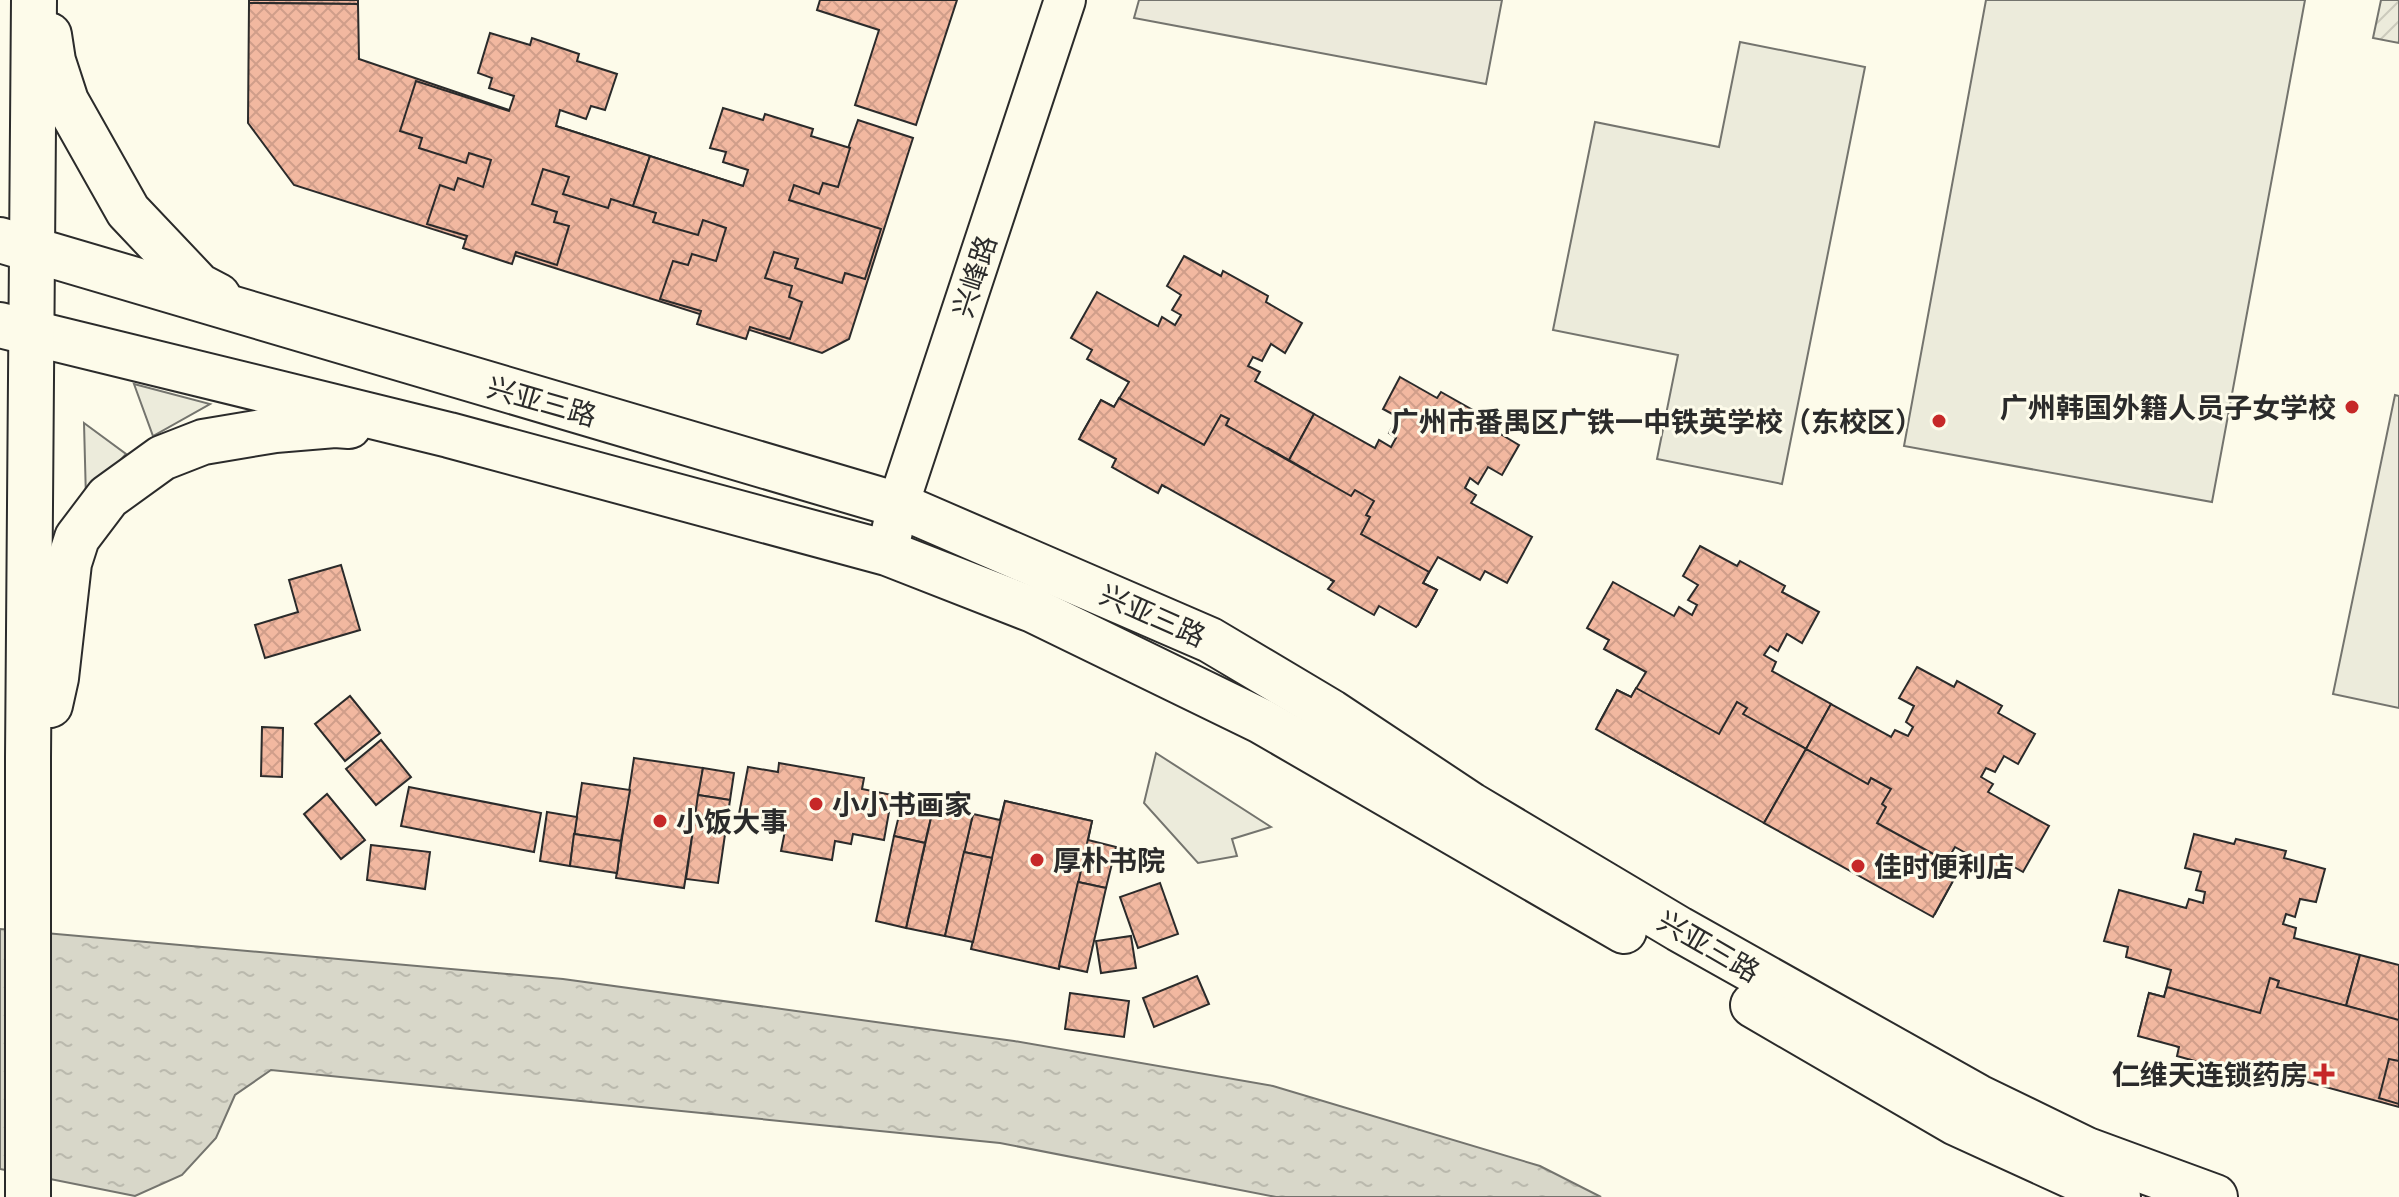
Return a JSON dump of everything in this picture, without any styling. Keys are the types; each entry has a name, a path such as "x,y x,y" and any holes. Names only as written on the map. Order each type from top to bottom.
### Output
{"street":[{"path":"28,1196 28,758 16,244 34,0"},
{"path":"44,0 53,61 66,101 128,211 199,286 263,319"},
{"name":"兴峰路","path":"887,553 898,505 1065,0"},
{"name":"兴亚三路","path":"16,244 898,505 1210,640 1331,712 1471,805 1679,929 1978,1097 2087,1150 2215,1197"},
{"name":"兴亚三路","path":"16,328 449,435 887,553 1033,610 1261,721 1956,1123 2118,1197"},
{"path":"28,758 45,729 56,678 69,563 77,538 108,497 162,458 203,442 275,430 335,425 449,435"}],"shaded area":[{"path":"1139,0 1502,0 1486,84 1134,18"},
{"path":"1986,0 2305,0 2212,502 1904,446"},
{"path":"2381,0 2399,0 2399,43 2373,38"},
{"path":"1740,42 1865,67 1782,484 1657,459 1678,355 1553,330 1595,122 1719,147"},
{"path":"134,384 210,404 153,436"},
{"path":"2395,395 2399,396 2399,708 2333,694"},
{"path":"84,423 126,454 86,499"},
{"path":"1156,753 1271,827 1232,839 1237,856 1198,863 1144,803"}],"water":[{"path":"0,929 563,979 1014,1041 1273,1086 1540,1166 1601,1197 1276,1197 1000,1143 271,1070 235,1095 216,1138 182,1175 135,1196 0,1169"}],"building":[{"path":"249,0 358,0 358,4 249,3"},
{"path":"820,0 957,0 916,125 855,105 879,30 817,10"},
{"path":"249,3 358,4 359,59 743,186 847,151 858,120 913,138 849,339 822,353 294,185 248,123"},
{"path":"490,33 530,45 532,38 579,54 577,61 617,74 605,110 591,106 586,119 560,110 556,126 650,156 633,206 611,199 608,208 563,194 569,177 543,169 532,204 557,212 554,222 569,226 557,265 516,252 512,264 463,248 467,236 427,224 440,185 454,190 458,178 483,187 491,160 469,153 466,163 419,148 422,138 400,131 416,81 509,111 514,96 489,88 492,78 478,73"},
{"path":"723,108 763,120 765,114 813,129 811,136 850,148 838,187 823,183 819,194 794,185 789,200 881,229 865,279 845,273 842,283 795,268 798,259 774,252 765,278 792,286 789,297 802,302 790,339 750,327 746,339 697,324 701,311 660,299 673,261 688,265 692,254 716,261 726,228 703,220 698,235 653,222 656,213 633,206 650,156 743,186 748,170 723,162 726,152 710,148"},
{"path":"1184,256 1221,276 1223,271 1268,296 1266,302 1302,323 1285,353 1271,344 1262,361 1253,357 1248,366 1260,372 1255,381 1314,414 1289,460 1268,448 1263,457 1222,434 1208,460 1221,467 1200,502 1166,483 1165,487 1081,435 1101,400 1114,407 1129,382 1087,359 1092,350 1071,338 1097,292 1158,326 1162,317 1175,325 1181,315 1172,310 1181,295 1167,286"},
{"path":"1400,377 1437,398 1441,392 1485,417 1482,423 1519,445 1502,475 1488,467 1478,484 1470,478 1465,488 1476,495 1471,503 1532,537 1507,583 1485,571 1480,580 1438,557 1423,583 1437,590 1418,625 1331,580 1297,557 1318,522 1331,530 1346,503 1305,480 1310,472 1289,460 1314,414 1375,448 1379,440 1391,447 1396,438 1389,433 1398,417 1383,409"},
{"path":"1119,398 1204,445 1221,415 1229,419 1226,425 1351,496 1355,490 1374,501 1361,534 1429,572 1423,583 1437,590 1418,625 1416,627 1379,606 1374,615 1328,589 1334,581 1162,485 1158,493 1112,467 1116,459 1079,439 1101,400 1114,407"},
{"path":"1700,546 1737,566 1740,561 1785,586 1782,592 1819,612 1802,643 1787,634 1778,651 1770,646 1764,655 1776,662 1772,671 1831,704 1806,749 1784,737 1780,747 1739,724 1724,750 1737,757 1717,792 1683,773 1682,777 1630,748 1632,745 1598,725 1617,690 1631,697 1646,672 1604,649 1609,640 1587,628 1613,582 1674,616 1679,607 1692,615 1697,605 1688,600 1698,585 1683,576"},
{"path":"341,565 360,630 265,658 255,625 298,612 289,580"},
{"path":"1917,667 1954,687 1957,681 2002,706 1998,713 2035,734 2018,764 2004,756 1995,772 1986,768 1981,777 1993,784 1988,792 2049,826 2023,872 2002,860 1996,870 1955,847 1940,872 1954,879 1935,914 1900,895 1898,897 1814,847 1835,812 1848,820 1863,793 1822,770 1827,761 1806,749 1831,704 1891,737 1895,730 1908,736 1913,727 1906,722 1914,706 1899,698"},
{"path":"1636,688 1719,734 1737,702 1747,708 1743,714 1806,749 1764,823 1596,729 1617,690 1631,697"},
{"path":"350,696 380,733 345,761 315,724"},
{"path":"262,727 283,728 282,777 261,776"},
{"path":"381,740 411,777 376,805 346,769"},
{"path":"1806,749 1868,784 1871,778 1891,789 1882,804 1886,807 1877,823 1946,861 1940,872 1954,879 1933,917 1764,823"},
{"name":"小饭大事","path":"634,758 703,768 684,888 616,878"},
{"name":"小小书画家","path":"779,763 864,778 862,789 892,795 884,840 853,834 851,844 835,841 832,860 781,851 785,831 766,829 769,819 739,814 748,767 778,772"},
{"path":"703,768 734,773 730,800 698,795"},
{"path":"582,783 630,790 621,841 574,834"},
{"path":"409,787 541,813 534,852 401,826"},
{"path":"327,794 365,840 341,859 304,814"},
{"path":"698,795 730,800 718,883 686,879"},
{"path":"903,799 934,805 925,843 894,836"},
{"path":"1005,801 1092,821 1088,840 1116,847 1106,888 1078,882 1077,888 989,869 992,858 964,852 973,814 1000,820"},
{"name":"厚朴书院","path":"1005,801 1092,821 1059,969 971,949"},
{"path":"934,805 973,814 945,936 906,928"},
{"path":"547,812 577,817 570,866 540,861"},
{"path":"574,834 621,841 617,873 570,866"},
{"path":"2194,834 2234,844 2236,839 2286,851 2284,858 2325,869 2316,902 2300,899 2295,917 2286,914 2283,924 2296,928 2294,938 2360,955 2346,1006 2323,1000 2320,1009 2275,997 2267,1026 2282,1030 2271,1068 2233,1058 2233,1062 2139,1033 2149,993 2164,997 2171,970 2126,957 2128,947 2104,941 2119,890 2186,908 2189,899 2203,903 2205,892 2196,890 2201,872 2185,868"},
{"path":"894,836 925,843 906,928 876,921"},
{"path":"371,845 430,852 425,889 367,880"},
{"path":"964,852 992,858 973,942 945,936"},
{"path":"1078,882 1106,888 1087,972 1059,966"},
{"path":"1160,883 1178,934 1138,948 1120,897"},
{"path":"1131,936 1136,968 1101,973 1096,941"},
{"path":"2360,955 2399,965 2399,1030 2367,1022 2369,1012 2346,1006"},
{"path":"1197,976 1209,1004 1154,1027 1143,998"},
{"path":"2270,978 2279,981 2277,987 2399,1020 2399,1107 2230,1061 2227,1070 2177,1056 2179,1047 2138,1036 2149,993 2164,997 2167,987 2260,1013"},
{"path":"1070,993 1129,1001 1124,1037 1065,1029"},
{"path":"2389,1059 2399,1061 2399,1104 2379,1098"}],"place":[{"name":"广州韩国外籍人员子女学校","path":"2352,407"},
{"name":"广州市番禺区广铁一中铁英学校（东校区）","path":"1939,421"},
{"name":"小小书画家","path":"816,804"},
{"name":"小饭大事","path":"660,821"},
{"name":"厚朴书院","path":"1037,860"},
{"name":"佳时便利店","path":"1858,866"},
{"name":"仁维天连锁药房","path":"2324,1074"}]}
